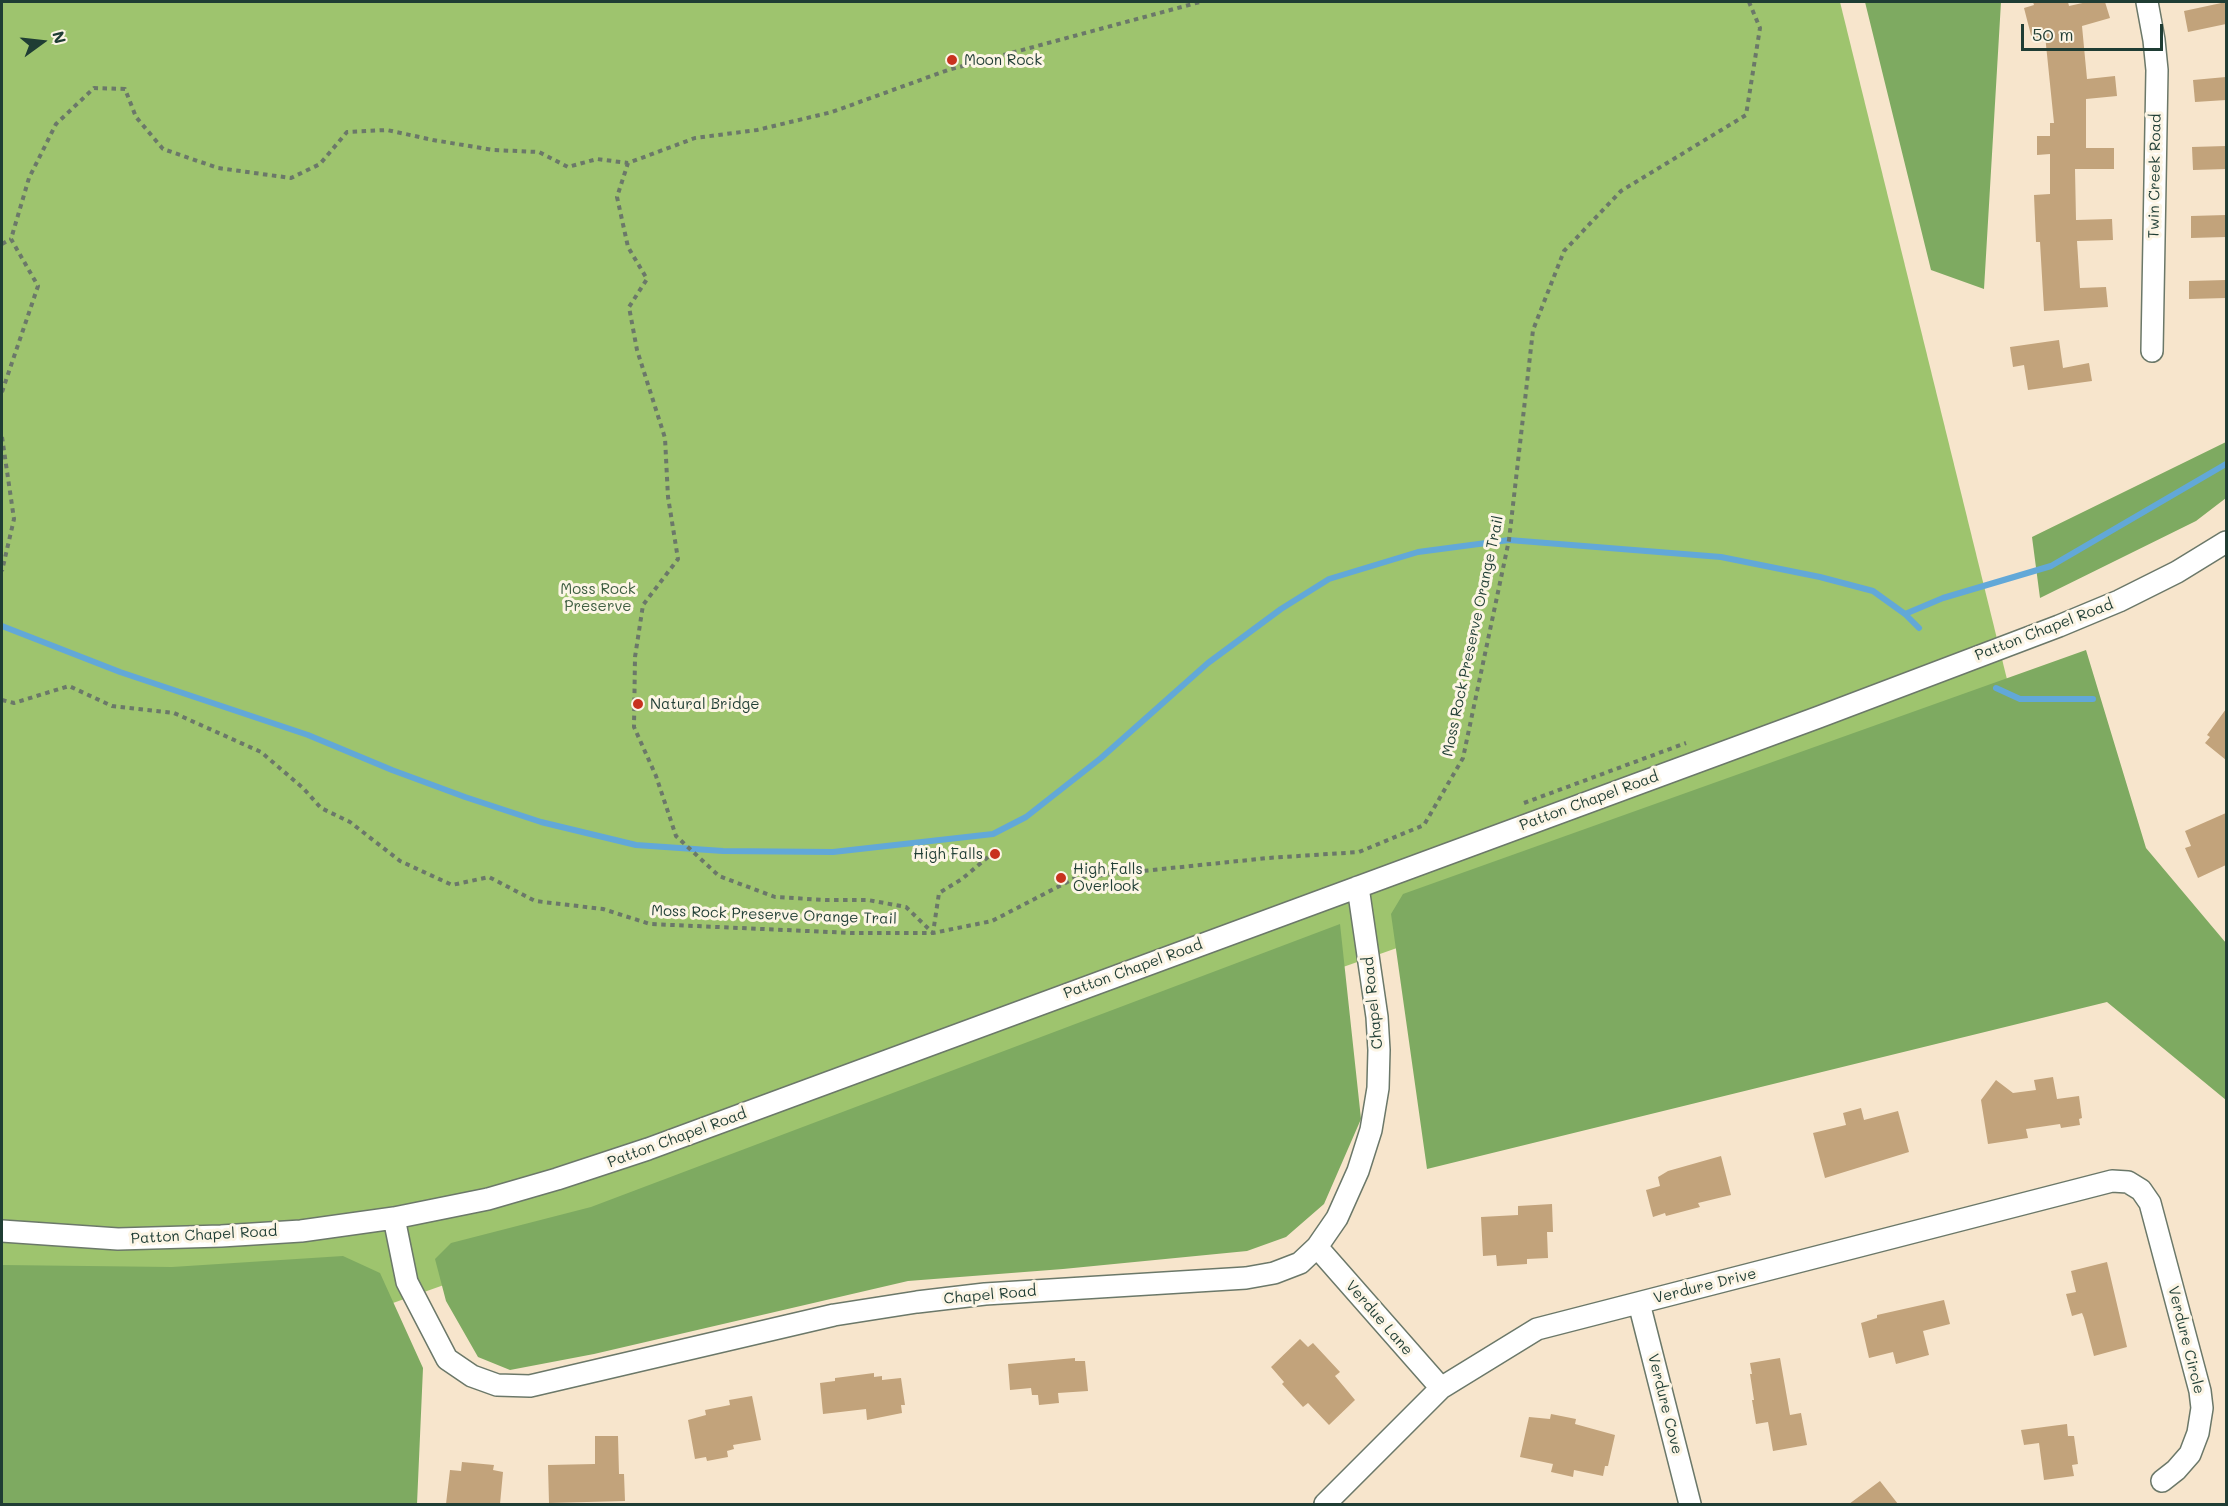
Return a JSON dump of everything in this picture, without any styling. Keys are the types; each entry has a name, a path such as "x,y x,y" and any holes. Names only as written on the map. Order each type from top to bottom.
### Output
{"street":[{"name":"Twin Creek Road","path":"2147,2 2157,70 2152,351"},
{"name":"Patton Chapel Road","path":"2,1230 118,1239 198,1237 300,1230 394,1218 488,1199 648,1149 1808,721 2119,601 2177,572 2226,542"},
{"name":"Chapel Road","path":"394,1218 407,1282 447,1359 472,1376 497,1385 530,1386 834,1315 917,1302 985,1294 1246,1278 1274,1273 1300,1263 1317,1247 1337,1218 1358,1171 1371,1130 1378,1088 1377,1017 1358,886"},
{"name":"Verdure Drive","path":"1325,1504 1441,1388 1537,1329 2112,1181 2128,1182 2141,1190"},
{"name":"Verdure Circle","path":"2141,1190 2150,1203 2155,1218 2200,1391 2202,1408 2198,1432 2190,1454 2162,1481"},
{"name":"Verdue Lane","path":"1317,1247 1441,1388"},
{"name":"Verdure Cove","path":"1639,1303 1690,1504"}],"path":[{"path":"2,244 11,239 29,178 56,124 94,88 125,89 136,117 163,149 218,168 291,178 320,164 347,132 387,130 493,150 539,152 568,167 597,159 628,163 695,138 757,130 832,112 948,70 1200,2"},
{"name":"Moss Rock Preserve Orange Trail","path":"2,700 14,703 69,686 112,706 174,713 261,752 303,788 321,808 350,822 400,861 452,885 489,877 534,901 603,909 650,924 852,933 933,933 992,921 1075,878 1268,858 1359,852 1424,825 1463,758 1509,540 1533,330 1564,251 1621,191 1746,115 1760,28 1749,2"},
{"name":"Moss Rock Preserve Orange Trail","path":"628,163 617,197 628,247 647,279 629,307 637,351 665,438 668,497 678,559 643,605 635,657 634,727 656,776 676,836 719,876 775,897 868,900 906,907 933,933"},
{"path":"2,392 38,286 11,239"},
{"path":"2,437 14,519 2,571"},
{"path":"1520,804 1687,743"},
{"path":"933,933 939,893 962,879 988,857"}],"green space":[{"name":"Moss Rock Preserve","path":"2,2 1840,2 2019,728 376,1309 2,1277"},
{"path":"1865,2 2001,2 1984,289 1931,270"},
{"path":"2226,442 2226,498 2196,521 2040,598 2032,537"},
{"path":"2086,650 2146,848 2226,943 2226,1100 2107,1002 1427,1169 1391,914 1403,894"},
{"path":"1340,924 1361,1119 1324,1204 1286,1237 1247,1251 908,1281 594,1354 510,1370 478,1357 446,1301 435,1259 451,1243 591,1207"},
{"path":"343,1256 380,1273 423,1368 417,1504 2,1504 2,1265 172,1267"}],"building":[{"path":"2033,2 2068,2 2069,6 2087,2 2105,2 2110,18 2082,26 2087,79 2115,76 2117,96 2086,99 2086,148 2114,148 2114,169 2075,169 2076,220 2112,219 2113,240 2077,241 2080,288 2106,287 2108,307 2044,311 2040,242 2036,242 2034,195 2050,194 2050,154 2037,155 2037,136 2050,136 2050,123 2054,123 2045,35 2032,39 2024,8 2034,5"},
{"path":"2226,2 2226,24 2188,32 2184,11"},
{"path":"2226,77 2226,100 2195,102 2193,80"},
{"path":"2226,146 2226,169 2193,170 2192,147"},
{"path":"2226,215 2226,237 2191,238 2191,216"},
{"path":"2226,280 2226,298 2189,299 2189,281"},
{"path":"2059,340 2063,368 2089,363 2092,381 2028,390 2024,365 2013,367 2010,347"},
{"path":"2226,709 2226,760 2205,743 2210,737 2207,735"},
{"path":"2226,813 2226,865 2198,878 2185,848 2191,846 2185,831"},
{"path":"2053,1077 2057,1099 2079,1096 2082,1118 2079,1119 2080,1125 2061,1128 2060,1124 2026,1129 2028,1138 1988,1144 1981,1100 1996,1080 2013,1093 2036,1090 2034,1080"},
{"path":"1861,1108 1864,1120 1898,1111 1909,1152 1825,1178 1813,1133 1846,1125 1843,1113"},
{"path":"1721,1156 1731,1195 1698,1203 1700,1207 1653,1217 1646,1190 1660,1186 1658,1177 1668,1171"},
{"path":"1552,1204 1553,1232 1547,1232 1548,1258 1527,1259 1527,1264 1497,1266 1496,1255 1483,1256 1481,1217 1518,1215 1518,1206"},
{"path":"2107,1262 2127,1347 2094,1356 2082,1313 2072,1316 2066,1294 2076,1292 2071,1271"},
{"path":"1944,1300 1950,1324 1923,1331 1929,1355 1896,1364 1893,1352 1869,1358 1861,1323 1877,1318 1877,1315"},
{"path":"1300,1339 1308,1347 1313,1343 1340,1372 1335,1376 1355,1400 1329,1425 1308,1403 1303,1407 1282,1384 1284,1382 1271,1367"},
{"path":"1075,1358 1075,1361 1085,1361 1088,1391 1058,1393 1059,1403 1039,1405 1038,1395 1032,1395 1031,1388 1010,1390 1008,1364"},
{"path":"1780,1358 1790,1415 1801,1413 1807,1445 1773,1451 1768,1422 1756,1424 1750,1363"},
{"path":"874,1373 874,1377 882,1376 882,1380 901,1378 905,1405 901,1405 902,1413 867,1420 866,1409 823,1414 820,1383 835,1381 835,1378"},
{"path":"752,1396 761,1440 733,1445 734,1449 727,1451 728,1457 707,1461 706,1457 695,1459 688,1420 706,1415 705,1410 730,1405 729,1400"},
{"path":"1551,1414 1576,1419 1575,1424 1615,1435 1608,1466 1605,1466 1603,1476 1574,1470 1573,1477 1551,1472 1553,1464 1520,1457 1529,1417 1550,1419"},
{"path":"2067,1424 2068,1436 2074,1436 2078,1464 2072,1465 2074,1476 2044,1480 2039,1443 2024,1445 2021,1430"},
{"path":"595,1436 618,1436 619,1474 624,1474 625,1501 549,1503 548,1465 595,1464"},
{"path":"462,1462 494,1465 493,1470 503,1472 500,1504 446,1504 450,1470 461,1471"},
{"path":"1880,1481 1898,1504 1849,1504"}],"waterway":[{"path":"1905,614 1943,598 2051,566 2226,464"},
{"path":"2,626 120,672 308,735 392,770 541,822 636,845 723,851 833,852 993,834 1026,817 1101,758 1208,663 1281,609 1329,579 1418,552 1509,540 1721,557 1820,577 1873,591 1905,614 1919,628"},
{"path":"1996,688 2020,699 2093,699"}],"place":[{"name":"Moon Rock","path":"952,60"},
{"name":"Natural Bridge","path":"638,704"},
{"name":"High Falls","path":"995,854"},
{"name":"High Falls Overlook","path":"1061,878"}]}
